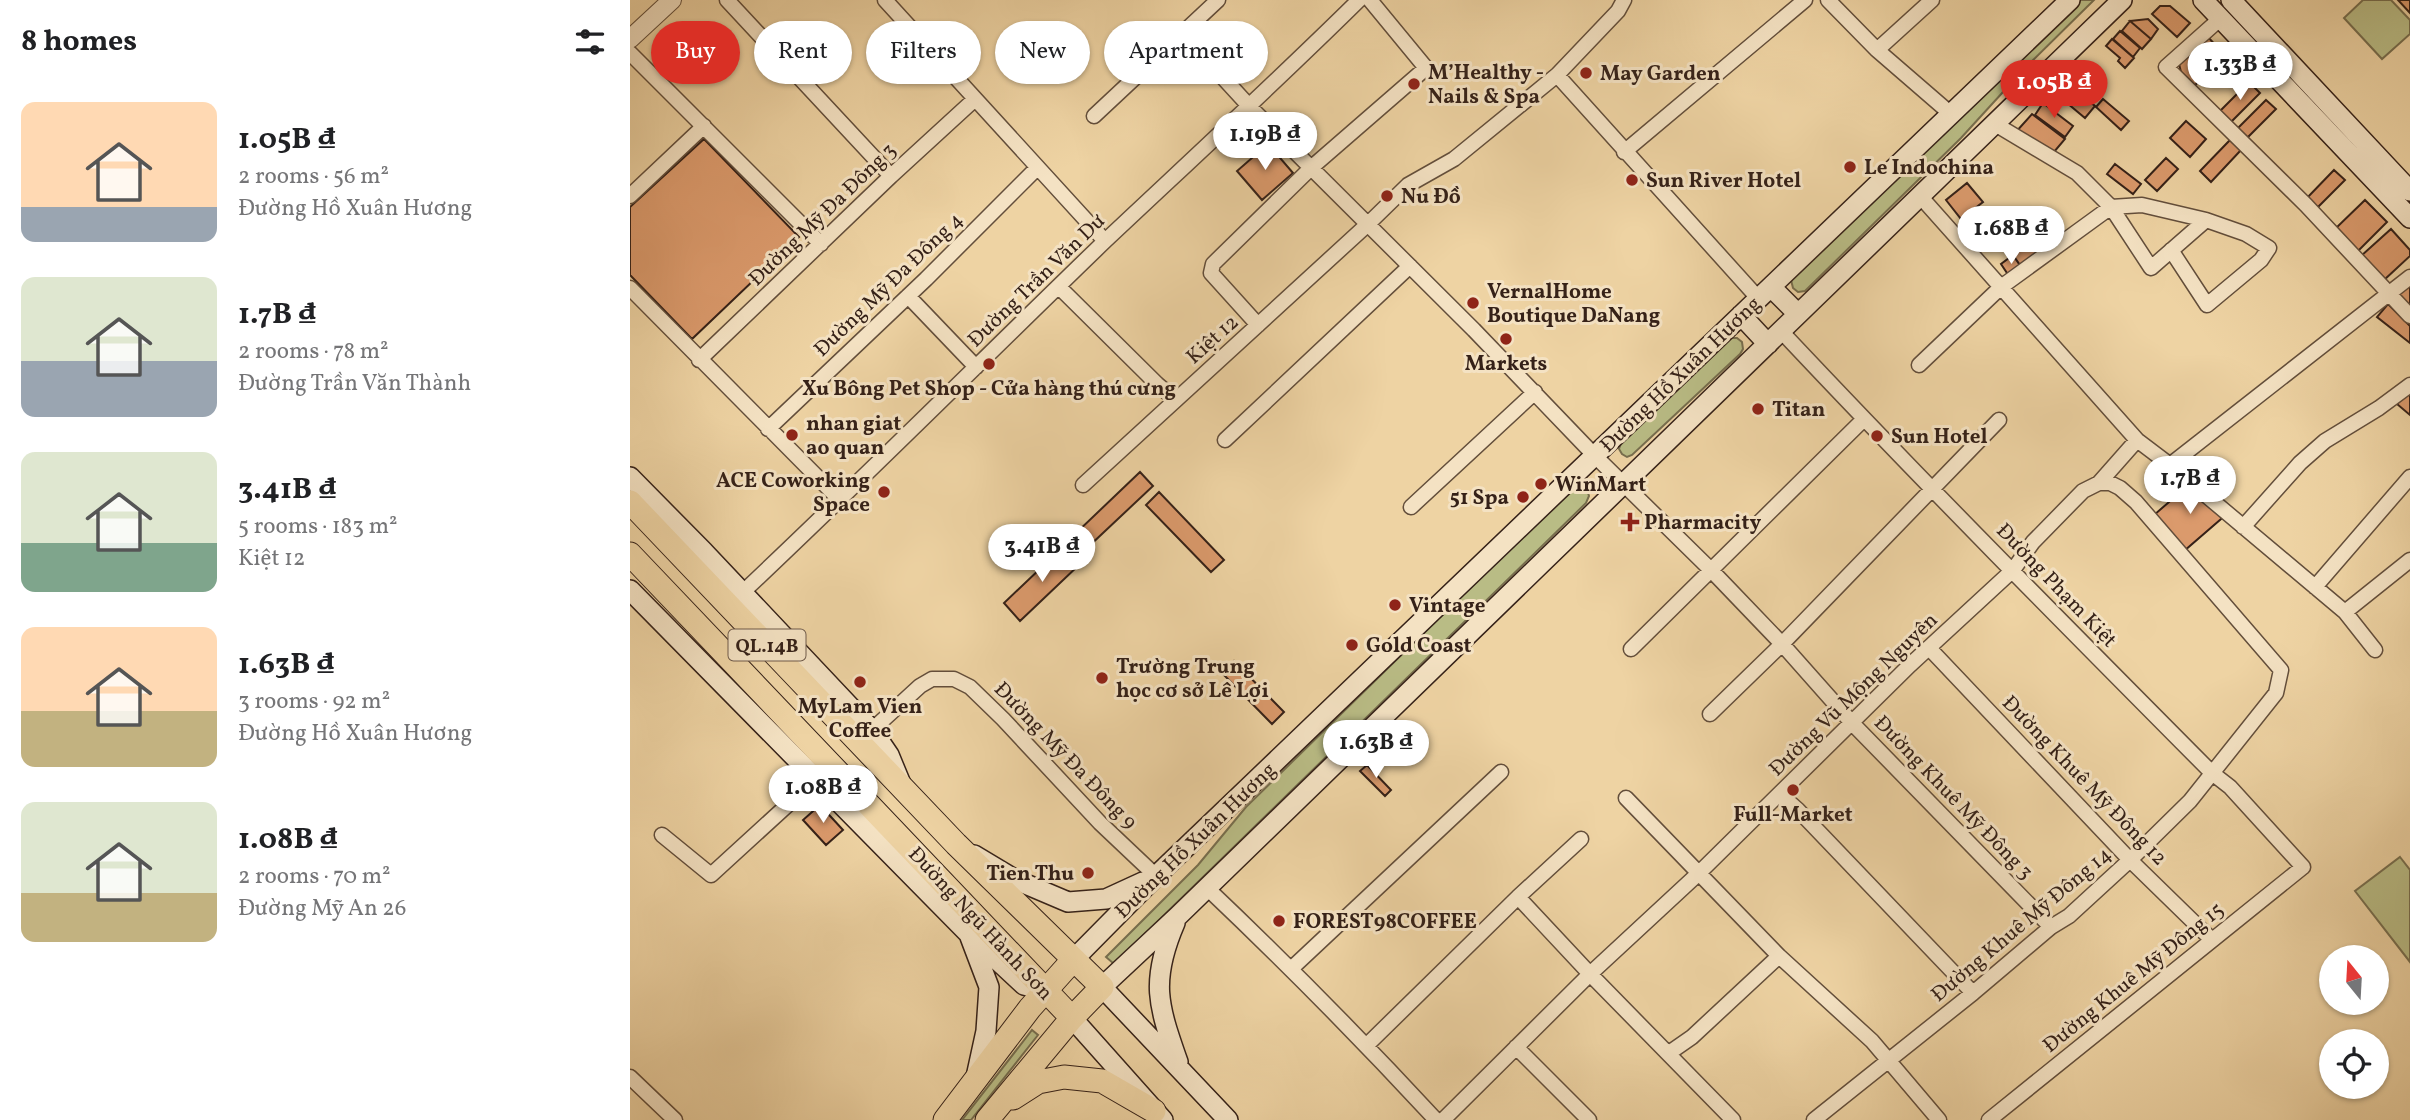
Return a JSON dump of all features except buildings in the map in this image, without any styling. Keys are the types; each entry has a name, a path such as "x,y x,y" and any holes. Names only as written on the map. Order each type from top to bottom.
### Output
{"highway":[{"name":"Đường Ngũ Hành Sơn","path":"630,502 956,844 1102,987"},
{"name":"Đường Ngũ Hành Sơn","path":"630,554 766,712 1072,1018"},
{"name":"Đường Hồ Xuân Hương","path":"945,1120 1044,990 1073,960"},
{"name":"Đường Hồ Xuân Hương","path":"991,1115 1072,1018 1102,987"},
{"path":"991,1115 1038,1082 1064,1077 1102,1081 1159,1116"}],"main road":[{"name":"Đường Hồ Xuân Hương","path":"1073,960 1156,876 2070,0"},
{"path":"2203,0 2410,191"},
{"path":"2231,0 2410,218"},
{"name":"Đường Hồ Xuân Hương","path":"1102,987 2123,1"},
{"path":"1764,292 1798,314"},
{"path":"1741,315 1774,337"},
{"name":"Đường Ngũ Hành Sơn","path":"630,477 743,592 872,730 890,755 903,789"},
{"name":"Đường Ngũ Hành Sơn","path":"630,590 766,712 783,746 968,933 1024,985 1044,990"},
{"path":"956,844 1016,880 1068,902 1106,899 1156,876"},
{"path":"1178,916 1164,949 1158,978 1163,1019 1181,1070"},
{"path":"968,933 989,987 986,1031 976,1079"},
{"path":"1102,987 1228,1120"},
{"path":"1072,1018 1159,1116"}],"street":[{"path":"630,39 672,0"},
{"path":"727,0 891,176"},
{"path":"885,0 1105,241"},
{"path":"1197,21 1218,0"},
{"name":"Đường Trần Văn Dư","path":"743,592 1105,241 1250,107 1359,0"},
{"path":"1258,325 1211,273 1211,268 1312,167 1426,68 1370,0"},
{"name":"Kiệt 12","path":"1083,485 1408,185 1454,159 1557,75 1618,11 1624,0"},
{"path":"1624,152 1805,0"},
{"path":"1828,0 1877,50 1951,114"},
{"path":"1877,50 1933,0"},
{"path":"2221,18 2166,67 2306,205 2410,316"},
{"path":"630,53 821,244"},
{"path":"1557,75 1624,152 1764,292"},
{"path":"1094,116 1129,84"},
{"name":"Đường Khuê Mỹ Đông 3","path":"1229,84 1595,456 1711,570 1782,643 1853,724 2051,927"},
{"name":"Đường Mỹ Đa Đông 3","path":"699,360 975,99"},
{"path":"1994,124 2077,173 2111,206 2151,268 2206,220"},
{"path":"630,196 704,127"},
{"name":"Đường Mỹ Đa Đông 4","path":"768,429 1037,168"},
{"path":"1920,197 2137,440 2346,612 2375,650"},
{"path":"1919,365 2001,288 2111,206 2142,205 2206,220 2246,234 2269,248 2262,260 2207,305 2171,250"},
{"path":"1226,440 1410,265"},
{"path":"2169,465 2410,277"},
{"path":"1059,287 1176,400"},
{"path":"630,288 839,500"},
{"path":"908,296 976,367"},
{"name":"Đường Phạm Kiệt","path":"1774,337 1864,419 2212,774 2230,787 2303,867"},
{"path":"2243,527 2300,463 2325,441 2379,408 2410,385"},
{"path":"1411,507 1535,392"},
{"path":"1631,649 1864,419"},
{"path":"1710,714 1999,420"},
{"name":"Đường Vũ Mộng Nguyên","path":"1443,1120 1590,974 1699,873 1929,648 2013,570 2033,542 2083,491 2099,483 2137,440"},
{"path":"2315,587 2410,477"},
{"name":"Đường Khuê Mỹ Đông 14","path":"1814,1120 2051,927 2069,916 2130,860 2190,801 2276,693 2281,670 2136,502 2120,488 2110,483 2099,483"},
{"path":"2346,612 2410,560"},
{"name":"Đường Khuê Mỹ Đông 12","path":"1929,648 2130,860 2212,940"},
{"name":"Đường Mỹ Đa Đông 9","path":"872,730 920,686 932,679 954,678 970,687 1003,719 1100,824 1156,876"},
{"path":"1292,968 1501,772"},
{"path":"662,835 711,875 817,779"},
{"path":"1780,794 1973,993"},
{"path":"1626,798 1779,956 1872,1041 1939,1120"},
{"path":"1367,1045 1581,839"},
{"name":"Đường Khuê Mỹ Đông 15","path":"1989,1120 2303,867"},
{"path":"1207,888 1292,968 1436,1120"},
{"path":"1518,897 1733,1120"},
{"path":"1669,1053 1692,1037 1779,956"},
{"path":"1517,1047 1589,1120"},
{"path":"630,1077 675,1120"}],"green space":[{"path":"2078,0 2094,0 2024,69 1961,138 1805,291 1798,292 1793,288 1791,280"},
{"path":"2363,0 2391,0 2410,20 2410,34 2382,59 2344,18"},
{"path":"1729,338 1737,338 1742,342 1743,349 1740,354 1632,455 1627,457 1622,454 1619,449 1621,443"},
{"path":"1578,485 1587,490 1589,496 1586,503 1114,964 1106,957 1198,865 1246,807"},
{"path":"2400,857 2410,870 2410,962 2355,891"},
{"path":"1032,1030 1038,1035 971,1120 962,1120"}],"place":[{"name":"May Garden","path":"1586,73"},
{"name":"M’Healthy - Nails & Spa","path":"1414,84"},
{"name":"Le Indochina","path":"1850,167"},
{"name":"Sun River Hotel","path":"1632,180"},
{"name":"Nu Đồ","path":"1387,196"},
{"name":"VernalHome Boutique DaNang","path":"1473,303"},
{"name":"Markets","path":"1506,339"},
{"name":"Xu Bông Pet Shop - Cửa hàng thú cưng","path":"989,364"},
{"name":"Titan","path":"1758,409"},
{"name":"nhan giat ao quan","path":"792,435"},
{"name":"Sun Hotel","path":"1877,436"},
{"name":"WinMart","path":"1541,484"},
{"name":"ACE Coworking Space","path":"884,492"},
{"name":"51 Spa","path":"1523,497"},
{"name":"Pharmacity","path":"1630,522"},
{"name":"Vintage","path":"1395,605"},
{"name":"Gold Coast","path":"1352,645"},
{"name":"Trường Trung học cơ sở Lê Lợi","path":"1102,678"},
{"name":"MyLam Vien Coffee","path":"860,682"},
{"name":"Full-Market","path":"1793,790"},
{"name":"Tien Thu","path":"1088,873"},
{"name":"FOREST98COFFEE","path":"1279,921"}]}
